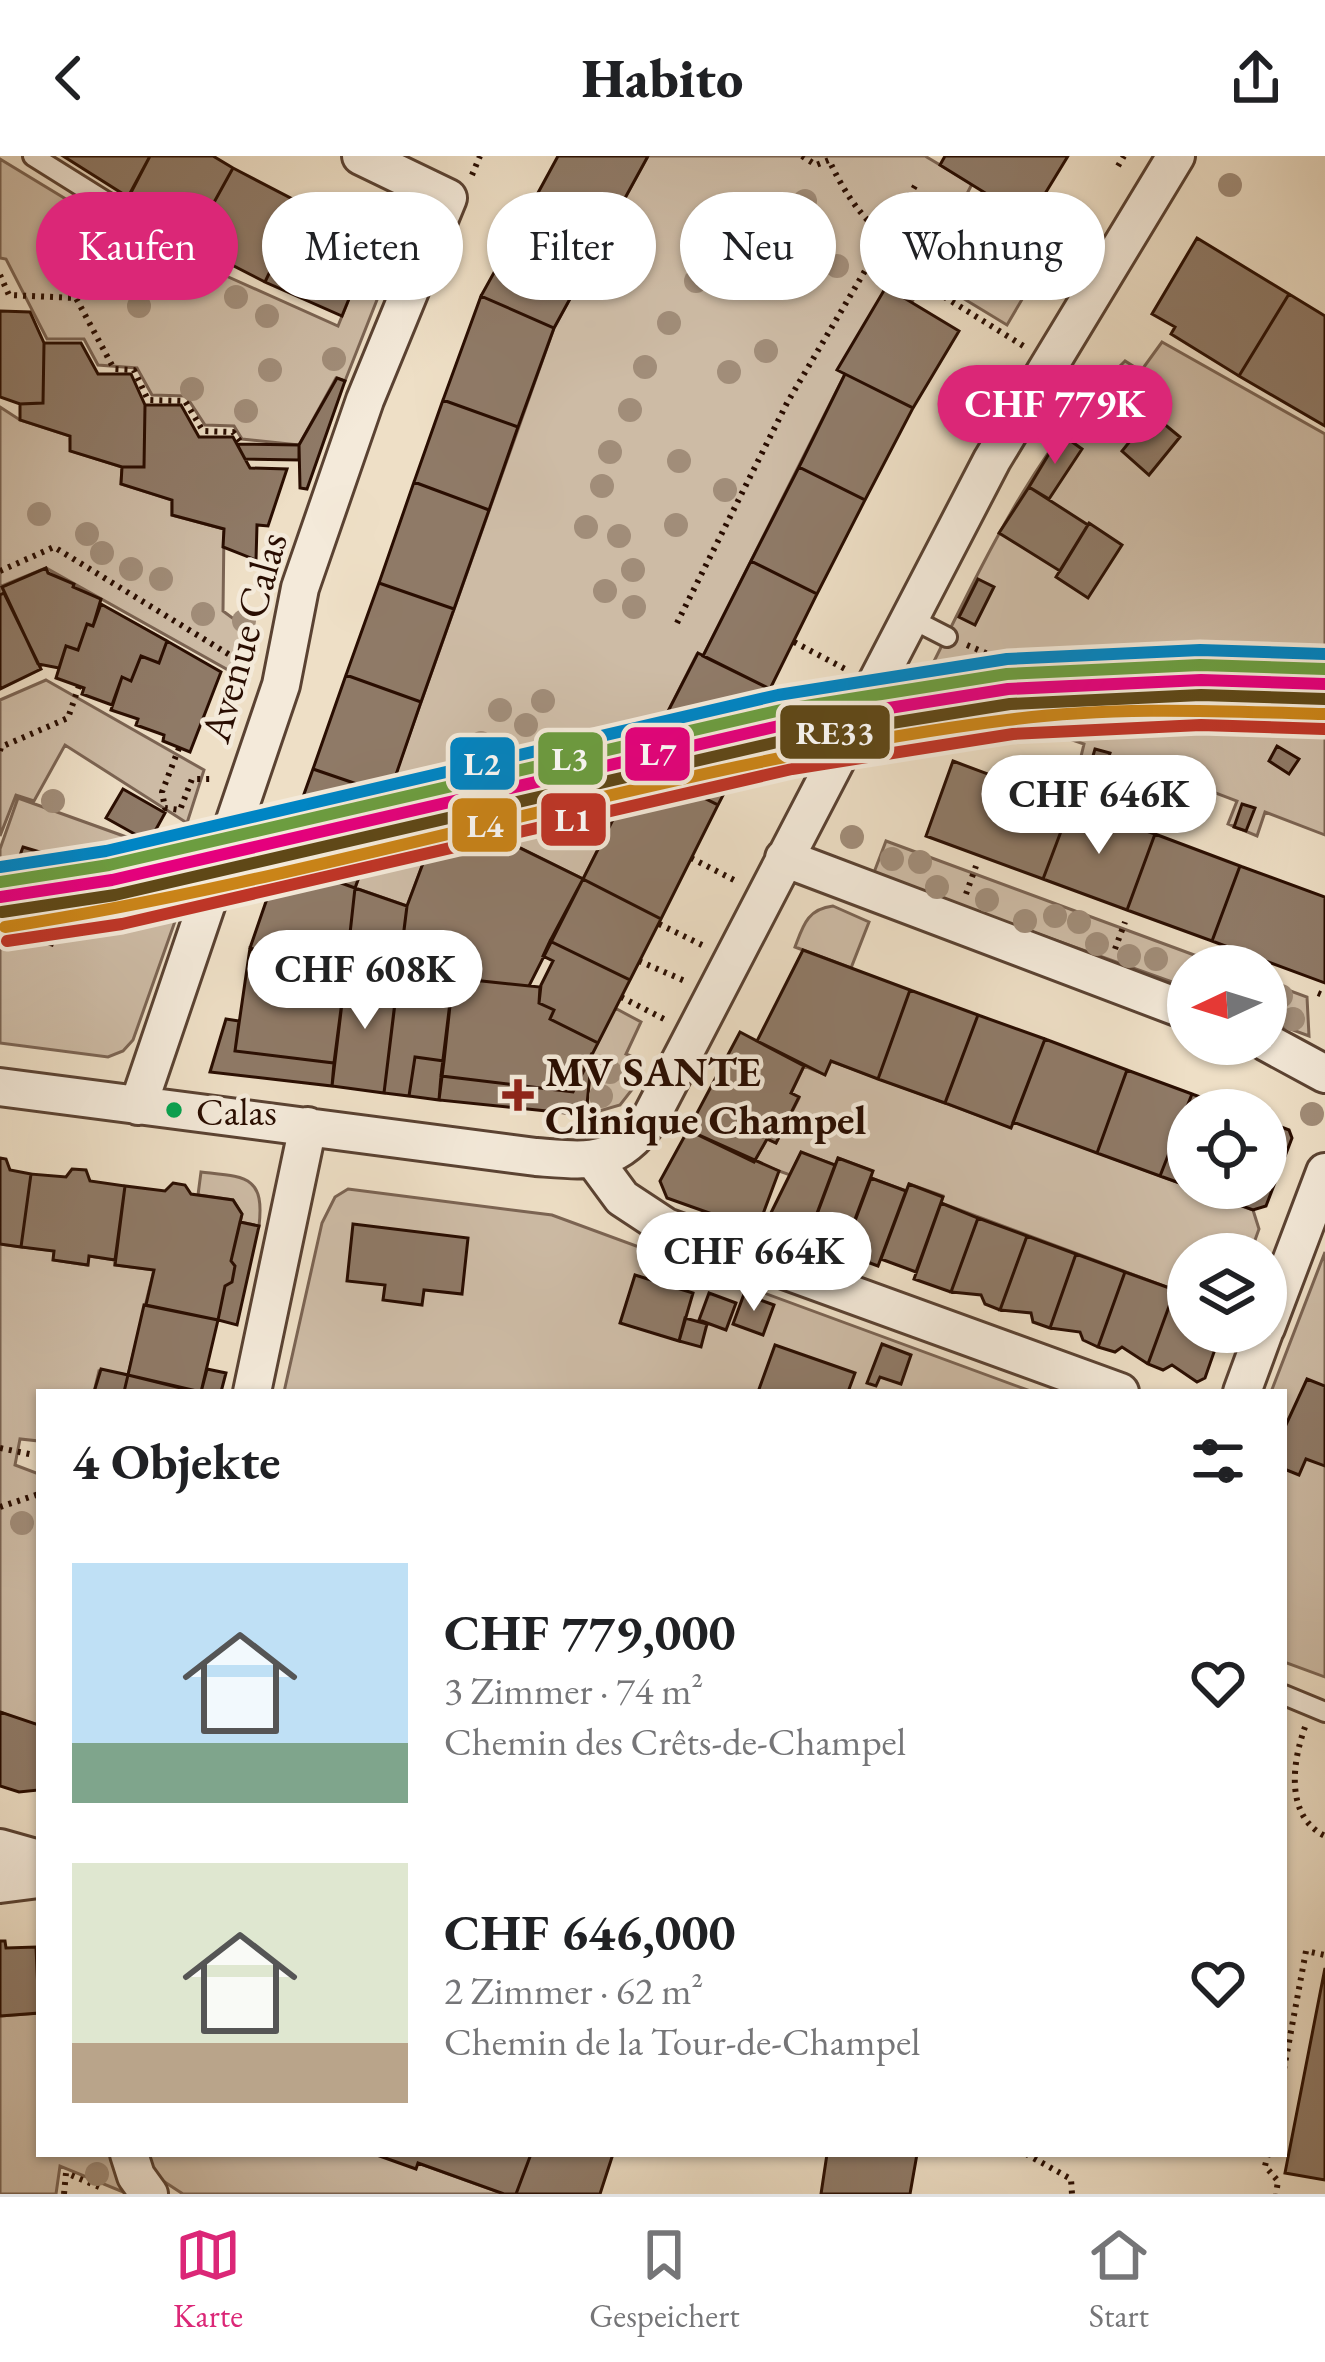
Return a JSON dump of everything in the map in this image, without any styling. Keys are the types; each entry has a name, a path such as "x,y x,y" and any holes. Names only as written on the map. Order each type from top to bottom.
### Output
{"street":[{"name":"Avenue Calas","path":"138,1106 280,685 307,567 365,400 448,198 361,156"},
{"path":"0,1087 536,1157 593,1160 635,1140 652,1118 908,617 1048,362 1176,156"},
{"path":"784,858 1167,1003"},
{"path":"1287,1053 1325,1073"},
{"path":"253,1389 308,1126"},
{"path":"593,1160 632,1206 666,1227 1112,1389"},
{"path":"1287,1272 1325,1172"},
{"path":"1242,1389 1256,1353"},
{"path":"0,1848 36,1858"},
{"path":"0,1884 36,1879"},
{"path":"130,2157 149,2194"}],"lane":[{"path":"33,156 90,192"},
{"path":"908,617 947,637"},
{"path":"1287,1696 1319,1709"}],"path":[{"path":"802,156 816,165 830,160 844,193 860,212"},
{"path":"1118,166 1124,156"},
{"path":"911,192 915,186"},
{"path":"0,275 9,295 76,298 114,369 134,370 148,400 185,401 203,430 233,431 242,444"},
{"path":"677,623 787,403 860,278"},
{"path":"949,300 1048,362"},
{"path":"0,571 54,547 280,685"},
{"path":"947,637 1026,670 1227,707 1258,694 1274,664"},
{"path":"794,642 874,682"},
{"path":"0,748 68,718 79,686"},
{"path":"179,748 162,792 165,808 180,810 192,779 216,778"},
{"path":"746,751 819,789"},
{"path":"692,858 766,895"},
{"path":"659,924 732,959"},
{"path":"639,961 714,994"},
{"path":"621,997 694,1034"},
{"path":"0,1448 34,1455"},
{"path":"0,1507 36,1495"},
{"path":"1319,1709 1296,1765 1296,1791 1306,1823 1325,1836"},
{"path":"1287,2053 1306,1952 1325,1955"},
{"path":"1031,2157 1071,2179 1072,2194"},
{"path":"1267,2157 1265,2166 1278,2181 1276,2194"},
{"path":"64,2194 66,2173 115,2194"}],"shaded area":[{"path":"648,156 925,156 972,184 968,192 860,192 860,300 913,300 838,370 845,374 703,656 697,654 583,879 443,810 407,906 355,888 554,328 569,300 656,300 656,192 628,192"},
{"path":"0,159 54,192 36,192 36,300 238,300 238,281 262,292 262,300 280,300 338,326 349,300 377,300 345,381 336,378 299,445 242,439 234,426 205,425 186,396 152,395 137,368 98,365 84,339 47,339 6,259 0,258"},
{"path":"966,300 1022,300 1007,325"},
{"path":"1162,342 1325,434 1325,835 1265,812 1257,836 1228,824 1237,801 1121,757 1112,781 1078,769 1084,744 975,706 966,728 911,707 1004,525 1059,438 1125,361 1141,371"},
{"path":"0,407 20,420 70,436 71,451 122,467 121,484 172,500 172,515 224,529 223,611 246,628 230,671 46,568 2,586 0,595"},
{"path":"46,680 204,770 187,823 65,745 34,801 16,795 0,836 0,700"},
{"path":"18,798 196,862 133,1040 108,1057 0,1043 0,849"},
{"path":"886,841 1167,945 1167,980 873,875"},
{"path":"833,906 869,922 851,968 795,947 812,915"},
{"path":"1287,990 1307,997 1309,1036 1287,1028"},
{"path":"615,1008 641,1022 626,1054 633,1057 626,1071 638,1082 620,1105 586,1115 592,1053"},
{"path":"831,1061 1010,1127 1014,1122 1167,1178 1167,1209 1253,1210 1258,1233 1167,1233 1167,1287 941,1203 943,1196 909,1184 906,1191 871,1178 872,1171 838,1158 835,1165 801,1153 790,1175 754,1162 767,1139 776,1143 799,1098 791,1093 804,1066 824,1074"},
{"path":"201,1172 249,1182 259,1197 259,1226 240,1222 242,1214 233,1200 198,1195"},
{"path":"348,1189 552,1215 1025,1389 285,1389 322,1223 335,1197"},
{"path":"0,1244 54,1251 54,1260 87,1265 89,1256 154,1270 128,1375 99,1371 95,1389 36,1389 36,1441 20,1439 15,1465 36,1473 36,1726 0,1712"},
{"path":"1325,1252 1325,1677 1287,1663 1287,1389 1272,1389"},
{"path":"36,2013 36,2157 111,2157 128,2194 60,2166 56,2194 0,2194 0,2016"},
{"path":"145,2157 389,2157 504,2194 183,2194 148,2171"}],"building":[{"path":"63,156 150,156 131,192 120,192"},
{"path":"150,156 213,156 233,168 220,192 131,192"},
{"path":"558,156 648,156 628,192 538,192"},
{"path":"945,156 1068,156 1046,192 984,192 940,165"},
{"path":"233,168 279,192 262,192 262,280 238,268 238,192 220,192"},
{"path":"1197,238 1289,294 1239,376 1171,334 1175,327 1152,314"},
{"path":"1289,294 1325,316 1325,426 1239,376"},
{"path":"481,296 554,328 518,427 443,400"},
{"path":"306,300 348,300 342,316"},
{"path":"490,300 569,300 554,328"},
{"path":"878,300 908,300 959,331 913,408 837,370"},
{"path":"0,311 30,312 44,343 43,403 20,404 0,397"},
{"path":"44,343 81,343 98,374 131,374 145,405 144,467 122,467 70,451 70,436 20,420 20,404 43,403"},
{"path":"845,374 913,408 865,500 799,467"},
{"path":"337,378 345,381 307,489 300,488 299,445"},
{"path":"443,400 518,427 489,510 414,482"},
{"path":"145,405 181,405 199,437 233,437 250,468 287,469 268,526 257,525 256,560 223,547 224,529 172,515 172,500 121,484 122,467 144,467"},
{"path":"1152,414 1180,437 1149,475 1122,451"},
{"path":"1061,434 1082,449 1049,499 1029,487"},
{"path":"237,444 299,445 299,460 245,459"},
{"path":"799,467 865,500 817,594 751,561"},
{"path":"414,482 489,510 454,609 379,583"},
{"path":"1029,487 1088,525 1060,571 999,533"},
{"path":"1089,523 1122,545 1088,598 1056,577"},
{"path":"751,561 817,594 770,689 703,656"},
{"path":"46,568 101,599 93,626 87,624 78,650 66,646 59,668 38,664 2,587"},
{"path":"978,579 994,587 975,625 959,617"},
{"path":"379,583 454,609 421,702 346,675"},
{"path":"4,593 41,669 0,689 0,595"},
{"path":"101,604 167,641 159,663 141,656 131,681 122,677 112,705 56,678 66,646 78,650"},
{"path":"167,641 221,672 190,752 136,725 138,719 111,710 122,677 131,681 141,656 159,663"},
{"path":"698,653 776,692 718,805 640,766"},
{"path":"1303,656 1325,664 1325,730 1278,714"},
{"path":"346,675 421,702 389,795 313,769"},
{"path":"1277,746 1299,759 1289,774 1269,761"},
{"path":"1095,749 1110,753 1102,778 1088,773"},
{"path":"953,761 1071,805 1043,879 926,836"},
{"path":"640,766 718,805 661,919 583,879"},
{"path":"313,769 389,795 355,888 280,861"},
{"path":"123,789 165,813 149,842 106,818"},
{"path":"1242,804 1255,808 1246,831 1234,827"},
{"path":"1071,805 1155,834 1127,910 1043,879"},
{"path":"443,810 583,879 529,986 453,978 444,1061 415,1057 409,1096 384,1093 407,906"},
{"path":"1155,834 1240,866 1212,941 1127,910"},
{"path":"23,847 80,864 79,884 71,888 15,869"},
{"path":"280,861 355,888 346,970 305,965 250,948"},
{"path":"1240,866 1325,897 1325,983 1287,969 1287,945 1212,941"},
{"path":"15,869 71,888 52,945 0,927 0,911"},
{"path":"583,879 661,919 630,980 550,941"},
{"path":"355,888 407,906 398,977 346,970"},
{"path":"550,941 630,980 598,1043 550,1019 554,1010 539,1003 541,985 553,961 543,956"},
{"path":"250,948 305,965 346,970 334,1063 235,1051"},
{"path":"803,950 910,990 878,1079 831,1061 825,1075 757,1041"},
{"path":"346,970 398,977 384,1093 332,1086"},
{"path":"453,978 540,987 539,1003 554,1010 550,1019 598,1043 573,1092 441,1076"},
{"path":"910,990 978,1015 945,1103 878,1079"},
{"path":"978,1015 1045,1039 1011,1128 945,1103"},
{"path":"226,1019 239,1021 235,1051 334,1063 332,1086 210,1072"},
{"path":"740,1032 804,1066 791,1093 799,1097 776,1143 767,1139 754,1162 688,1130"},
{"path":"1045,1039 1127,1070 1097,1153 1013,1122"},
{"path":"592,1053 586,1115 439,1100 441,1076 573,1092"},
{"path":"415,1057 444,1061 439,1100 409,1096"},
{"path":"1127,1070 1178,1089 1167,1089 1167,1158 1160,1176 1097,1153"},
{"path":"688,1130 779,1171 757,1230 667,1198 660,1181"},
{"path":"801,1152 835,1165 807,1240 765,1225"},
{"path":"0,1158 6,1159 10,1170 31,1174 21,1247 0,1244"},
{"path":"838,1158 873,1171 845,1246 810,1233"},
{"path":"72,1169 86,1170 90,1181 125,1186 115,1260 89,1256 88,1265 53,1260 54,1251 21,1247 31,1174 66,1177"},
{"path":"871,1178 906,1191 878,1266 843,1253"},
{"path":"173,1183 185,1185 191,1194 233,1200 242,1214 231,1261 235,1266 232,1282 225,1286 218,1320 146,1305 154,1270 115,1265 125,1186 165,1191"},
{"path":"909,1184 943,1197 916,1272 881,1259"},
{"path":"941,1203 978,1218 951,1292 914,1279"},
{"path":"978,1218 1027,1236 1000,1310 985,1304 981,1295 951,1292"},
{"path":"240,1222 259,1226 237,1325 218,1320 225,1286 232,1282 235,1266 231,1261"},
{"path":"353,1224 468,1238 462,1294 424,1290 422,1305 383,1300 385,1285 347,1281"},
{"path":"1027,1236 1076,1254 1050,1328 1033,1322 1031,1313 1000,1310"},
{"path":"1076,1254 1125,1272 1098,1347 1083,1340 1080,1332 1050,1328"},
{"path":"1125,1272 1167,1287 1167,1312 1148,1364 1122,1347 1115,1352 1098,1347"},
{"path":"635,1275 693,1293 679,1341 620,1323"},
{"path":"709,1293 736,1303 726,1330 699,1320"},
{"path":"744,1294 774,1305 763,1335 733,1324"},
{"path":"144,1305 218,1320 202,1389 128,1375"},
{"path":"1167,1312 1167,1353 1214,1353 1205,1378 1197,1382 1172,1365 1163,1370 1148,1364"},
{"path":"685,1318 707,1324 701,1347 679,1341"},
{"path":"882,1344 911,1355 901,1384 880,1377 876,1386 867,1383"},
{"path":"775,1345 855,1373 849,1389 759,1389"},
{"path":"101,1369 128,1375 125,1389 95,1389"},
{"path":"207,1369 226,1373 222,1389 202,1389"},
{"path":"128,1375 185,1389 125,1389"},
{"path":"1307,1379 1325,1386 1325,1466 1306,1459 1299,1475 1287,1470 1287,1422"},
{"path":"0,1712 36,1724 36,1790 19,1792 0,1786"},
{"path":"0,1941 5,1941 6,1948 36,1947 36,2013 0,2016"},
{"path":"1325,1968 1325,2180 1285,2173"},
{"path":"382,2157 530,2157 516,2194 504,2194 418,2163 416,2169"},
{"path":"530,2157 612,2157 600,2194 516,2194"},
{"path":"827,2157 916,2157 910,2194 821,2194"}],"transit line":[{"name":"L2","path":"0,867 106,851 778,695 1007,659 1200,650 1325,654"},
{"name":"L3","path":"0,882 109,865 781,710 1007,674 1200,665 1325,669"},
{"name":"L7","path":"0,897 112,880 783,725 1008,689 1201,680 1325,684"},
{"name":"RE33","path":"2,912 115,895 786,740 1010,704 1201,695 1325,699"},
{"name":"L4","path":"5,927 256,879 630,791 880,739 1086,713 1324,714"},
{"name":"L1","path":"7,941 122,924 792,769 1013,734 1201,725 1324,729"}],"place":[{"name":"MV SANTE Clinique Champel","path":"518,1095"},
{"name":"Calas","path":"174,1110"}]}
